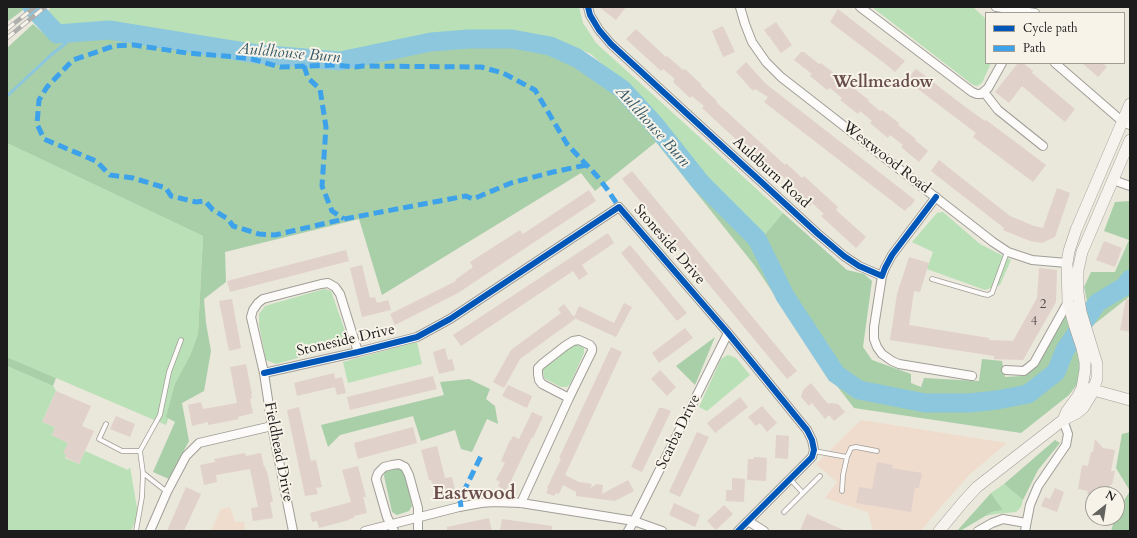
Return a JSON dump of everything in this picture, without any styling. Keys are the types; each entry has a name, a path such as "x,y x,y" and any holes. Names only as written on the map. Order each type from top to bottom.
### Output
{"main road":[{"path":"1063,420 1082,388 1085,370 1082,348 1068,302 1067,263 1069,251 1076,230 1126,124 1130,104"},
{"path":"939,531 977,487 1063,420 1072,416 1083,408 1094,390 1097,379 1096,364 1081,312 1077,281 1079,265 1084,247 1130,140"},
{"path":"1067,263 1079,265"},
{"path":"1082,388 1130,400"}],"street":[{"name":"Auldburn Road","path":"588,7 590,15 599,30 611,44 823,238 858,266 882,276"},
{"name":"Westwood Road","path":"740,7 752,42 766,62 781,77 1007,252 1032,260 1067,263"},
{"path":"860,7 972,92 977,94 984,92 1001,64"},
{"path":"996,7 1028,12"},
{"path":"1056,64 1126,124"},
{"path":"984,92 998,110 1044,146"},
{"path":"1113,180 1130,186"},
{"path":"936,197 892,255 885,268 882,276 874,328 874,339 882,354 899,364 972,376"},
{"name":"Stoneside Drive","path":"264,373 413,338 439,326 619,207 728,333 806,430 812,440 814,450"},
{"name":"Fieldhead Drive","path":"293,531 272,426 264,373 252,317 253,310 262,299 328,283 335,287 340,294 358,352"},
{"path":"1006,370 1024,371 1034,363 1068,302"},
{"name":"Scarba Drive","path":"628,531 728,333"},
{"path":"521,503 592,351 590,345 579,340 565,346 538,368 539,380 542,384 569,398"},
{"path":"978,531 1003,519 1026,527 1030,505 1038,486 1068,440 1068,434 1063,420"},
{"path":"150,531 167,492 186,456 198,443 272,426"},
{"path":"738,531 812,457 814,450"},
{"path":"392,528 387,517 376,479 378,473 384,467 400,464 405,467 409,475 418,508 418,531"},
{"path":"365,531 392,528 418,517 481,503 494,502 521,503 634,521 662,531"},
{"path":"748,521 764,531"}],"lane":[{"path":"932,279 988,295 992,293 1007,252"},
{"path":"136,531 142,497 143,473 140,451 160,415 169,372 181,340"},
{"path":"106,424 99,439 122,451 140,451"},
{"path":"842,491 847,457 851,448 856,446 877,451"},
{"path":"814,450 847,457"},
{"path":"143,473 167,492"},
{"path":"784,512 820,476"},
{"path":"790,479 803,493"}],"shaded area":[{"path":"861,420 1007,443 970,474 921,531 873,531 868,512 825,498 837,482 816,464"},
{"path":"230,507 235,522 244,522 245,531 211,531 221,509"}],"green space":[{"path":"7,7 27,7 7,22"},
{"path":"52,7 579,7 583,23 596,43 783,213 760,240 742,217 690,160 638,97 591,54 555,39 431,39 340,54 258,50 110,25 59,31 43,15"},
{"path":"872,7 973,7 985,18 985,64 991,64 982,83 977,86 973,85"},
{"path":"33,24 42,32 60,39 91,38 110,32 268,58 342,64 422,49 491,44 541,50 580,66 625,97 758,251 784,300 826,366 824,369 755,266 656,142 595,191 581,173 382,295 359,219 225,252 226,282 204,299 206,323 211,351 204,391 182,403 189,441 169,479 153,472 175,422 166,417 175,384 190,356 198,334 203,236 7,143 7,48"},
{"path":"7,143 203,236 198,334 166,425 7,357"},
{"path":"1130,201 1130,296 1092,326 1084,287 1091,272 1115,272 1129,240 1104,231 1115,202"},
{"path":"943,212 980,244 1011,260 1000,285 985,290 927,269 933,252 912,242 937,213"},
{"path":"783,213 847,270 864,274 872,281 863,347 872,360 911,374 911,383 921,387 924,378 979,381 982,359 1002,361 1005,377 1022,376 1034,369 1065,314 1082,366 1078,383 1069,395 1021,433 854,408 830,377 838,369 799,310 780,277 768,251 760,240"},
{"path":"324,289 331,291 345,331 345,339 337,347 276,364 266,360 259,325 259,314 265,306"},
{"path":"715,337 695,385 676,366"},
{"path":"417,342 422,364 348,383 343,362"},
{"path":"579,344 584,348 584,353 570,384 567,387 561,387 544,378 543,371 547,364 574,345"},
{"path":"728,355 736,358 750,375 707,411 699,407 721,359"},
{"path":"7,357 56,378 53,386 7,366"},
{"path":"7,366 53,386 56,391 42,422 55,427 52,435 68,443 64,452 66,454 65,458 79,464 85,451 128,470 130,467 138,514 131,531 7,531"},
{"path":"469,379 490,389 486,399 495,406 498,424 487,419 472,452 461,449 455,430 421,441 413,416 340,435 328,447 321,425 444,395 440,382"},
{"path":"1130,432 1130,491 1116,468 1122,434"},
{"path":"1055,440 1060,443 1038,470 1023,500 1004,484"},
{"path":"397,467 403,470 407,479 412,506 409,511 397,515 392,512 384,476 385,470"},
{"path":"1004,484 1023,500 1021,507 1016,512 986,516 992,512 1003,510 991,493"},
{"path":"1130,491 1130,531 1111,531 1113,526 1125,526 1125,499"},
{"path":"991,493 1003,510 992,512 960,531 957,531"}],"building":[{"path":"599,7 626,7 616,20"},
{"path":"838,9 905,61 895,72 830,22"},
{"path":"776,22 792,45 781,53 770,38 771,36 769,37 764,30"},
{"path":"723,26 735,52 723,57 712,31"},
{"path":"636,29 666,57 667,56 683,70 685,69 702,85 701,86 717,101 716,102 785,165 786,163 802,178 804,176 838,207 836,210 866,237 856,248 821,216 824,214 812,203 810,206 792,189 794,187 782,176 780,179 766,167 702,108 704,106 692,96 690,98 673,82 675,79 663,69 661,71 626,39"},
{"path":"801,52 804,52 819,64 821,63 850,88 851,86 880,111 882,110 899,123 898,125 916,139 915,140 928,151 919,162 901,147 903,145 890,135 888,138 870,123 872,121 860,111 858,114 840,100 842,98 830,88 827,90 810,76 812,74 794,60"},
{"path":"746,62 766,84 915,200 910,207 909,206 905,211 764,102 768,97 755,89 753,91 736,72"},
{"path":"1017,64 1024,64 1033,71 1032,73 1075,109 1065,122 1022,86 1009,103 995,92"},
{"path":"1083,64 1104,64 1107,67 1098,77"},
{"path":"916,69 964,106 985,121 986,120 1046,165 1033,182 973,137 976,133 906,80"},
{"path":"939,160 1010,216 1034,226 1043,228 1057,188 1070,193 1055,237 1042,243 1030,241 1003,230 1004,228 931,171"},
{"path":"632,171 797,371 787,379 622,179"},
{"path":"589,190 596,201 458,293 395,325 390,314 456,281 455,280 473,267 470,262 520,230 523,234"},
{"path":"608,233 614,243 582,265 588,274 579,280 573,271 461,346 453,335"},
{"path":"1104,241 1122,248 1115,267 1096,260"},
{"path":"630,245 687,313 677,321 621,253"},
{"path":"346,250 349,261 230,292 227,281"},
{"path":"909,257 929,263 920,292 914,291 909,325 989,338 989,340 1013,341 1037,298 1039,268 1057,270 1056,302 1023,360 994,359 994,356 890,340 897,294"},
{"path":"362,265 370,298 375,297 377,303 388,300 391,310 362,317 350,268"},
{"path":"232,299 241,348 229,351 219,301"},
{"path":"1126,299 1130,299 1130,332 1120,330"},
{"path":"624,303 632,307 616,337 574,318 575,319 520,359 504,388 493,382 511,350 561,313 558,309 564,304 574,317 579,306 614,323"},
{"path":"685,328 693,338 659,363 652,353"},
{"path":"611,347 622,352 565,475 579,482 592,484 590,489 596,484 603,485 602,494 628,480 634,491 615,501 576,496 576,492 563,485 559,494 556,493 554,496 546,493 561,459 559,458"},
{"path":"445,348 448,360 452,359 455,370 439,374 433,352"},
{"path":"246,364 252,394 252,398 250,399 253,413 238,417 239,419 208,425 208,422 192,426 188,405 201,402 203,409 237,403 230,367"},
{"path":"660,370 676,387 667,396 651,379"},
{"path":"334,373 335,379 342,377 346,393 337,395 335,387 297,396 294,383"},
{"path":"433,376 437,389 350,410 347,397"},
{"path":"811,383 828,404 838,404 845,412 834,421 829,415 825,419 812,403 809,406 801,397 803,390"},
{"path":"508,385 532,396 527,408 502,396"},
{"path":"56,391 91,406 82,426 94,431 79,464 65,457 66,454 63,453 68,443 52,435 55,427 42,422"},
{"path":"740,397 748,407 715,433 707,423"},
{"path":"762,406 777,423 767,432 760,423 756,426 748,417"},
{"path":"299,407 311,461 316,460 322,487 316,488 318,494 305,496 287,410"},
{"path":"659,408 671,411 642,472 631,467"},
{"path":"532,412 543,417 506,491 498,486 500,482 496,480 505,463 501,461 510,440 513,436 519,439"},
{"path":"116,416 135,424 130,437 110,429"},
{"path":"413,427 417,443 358,459 354,443"},
{"path":"697,432 709,437 680,497 669,492"},
{"path":"776,435 789,436 788,459 775,458"},
{"path":"1095,439 1103,448 1115,450 1111,471 1115,471 1112,485 1085,486 1085,490 1078,489 1082,465 1088,466 1091,452 1093,452"},
{"path":"437,446 445,478 452,477 455,490 435,494 431,480 429,480 421,450"},
{"path":"245,453 246,456 261,453 264,467 265,466 267,471 273,502 270,502 273,518 253,521 251,508 258,507 250,469 216,475 217,482 204,485 200,465 215,462 214,459"},
{"path":"754,457 767,458 766,481 747,480 748,459 754,459"},
{"path":"877,462 893,465 892,468 922,473 919,488 915,488 911,512 856,503 859,487 872,489"},
{"path":"358,466 366,497 363,497 367,513 354,516 354,518 349,520 319,528 317,521 312,522 310,513 351,502 342,470"},
{"path":"732,478 745,479 744,502 726,501 726,490 732,490"},
{"path":"186,487 201,494 184,531 167,531"},
{"path":"1055,488 1064,492 1057,512 1041,506 1045,497 1050,499"},
{"path":"674,503 700,515 695,527 669,515"},
{"path":"724,505 733,514 716,530 707,521"},
{"path":"807,514 846,531 800,531"},
{"path":"489,518 492,531 447,531 447,527"},
{"path":"502,519 552,526 552,531 500,531"}],"waterway":[{"name":"Auldhouse Burn","path":"32,7 57,34 109,30 257,54 340,61 431,42 469,39 512,39 550,46 577,58 622,89 655,125 701,183 757,239 785,296 836,374 859,390 925,403 969,403 997,400 1028,394 1056,372 1065,350 1097,303 1125,286 1130,279"},
{"path":"7,96 65,44 75,33"}],"railway":[{"path":"7,29 35,7"},
{"path":"7,38 45,7"}],"marked path":[{"path":"586,165 511,183 473,199 466,196 344,219 275,235 259,234 233,226 228,219 213,210 205,201 196,202 171,196 166,188 133,178 110,175 96,161 44,139 37,124 39,100 47,87 73,60 114,46 134,45 187,53 252,59 280,67 336,65 355,67 481,67 503,73 535,90 567,144 597,176 619,207"},
{"path":"304,66 308,78 320,89 326,127 322,186 332,211 344,219"},
{"path":"461,507 460,499 481,456"}],"cycle path":[{"path":"588,7 590,15 599,30 611,44 818,234 844,256 859,266 882,276 892,255 936,197"},
{"path":"264,373 417,337 450,319 619,207 728,333 807,430 812,440 814,450 812,457 738,531"}],"district":[{"name":"Wellmeadow","path":"883,83"},
{"name":"Eastwood","path":"474,495"}]}
